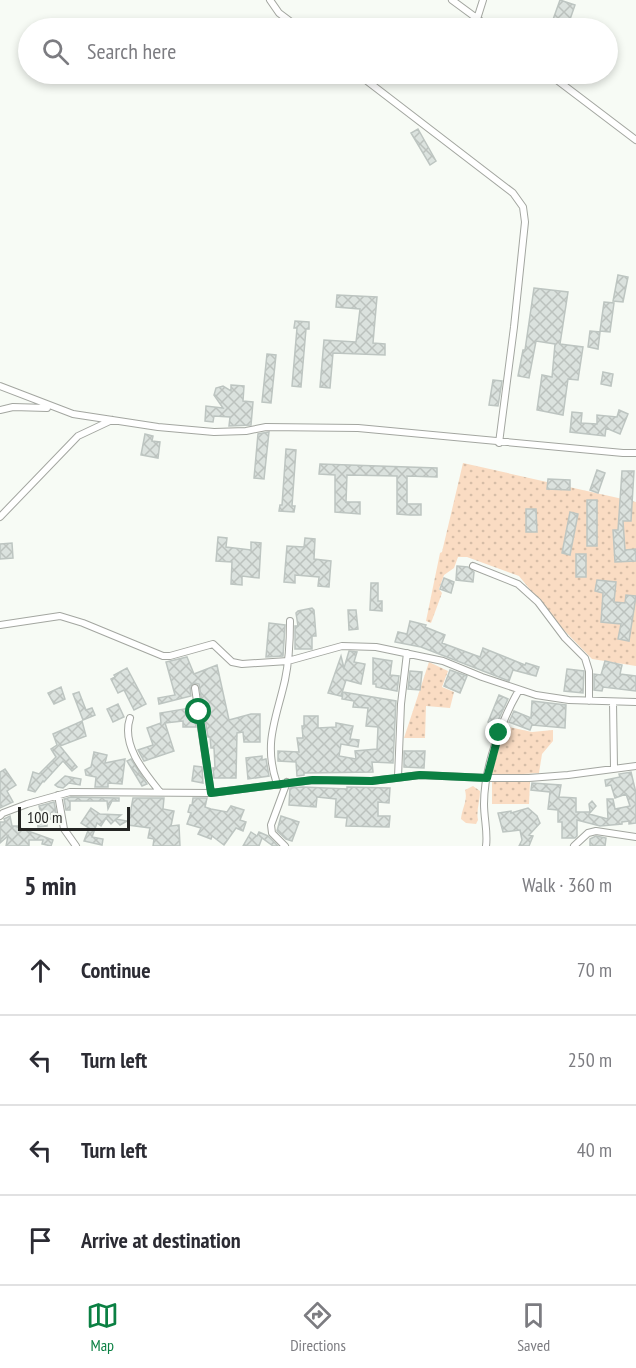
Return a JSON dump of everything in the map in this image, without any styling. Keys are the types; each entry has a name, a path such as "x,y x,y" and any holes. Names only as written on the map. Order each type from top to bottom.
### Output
{"street":[{"path":"270,0 286,18"},
{"path":"452,0 476,18"},
{"path":"477,18 483,0"},
{"path":"370,84 513,193 523,207 525,222 500,443"},
{"path":"562,84 636,140"},
{"path":"0,386 73,414 214,432 266,428 358,428 500,443 636,453"},
{"path":"0,411 13,407 53,408"},
{"path":"0,517 78,436 113,420"},
{"path":"473,566 518,585 538,602 565,638 585,658 589,671 589,701"},
{"path":"0,625 60,616 83,623 163,656 213,644 232,662 242,664 288,661 342,646 376,647 443,661 519,690 569,700 636,702"},
{"path":"277,784 270,752 270,737 288,661 290,621"},
{"path":"398,777 401,704 407,653"},
{"path":"195,688 211,793"},
{"path":"486,846 484,803 487,778 499,733 509,706 519,690"},
{"path":"613,702 614,768"},
{"path":"129,718 126,728 128,741 146,775 160,792"},
{"path":"0,816 19,807 70,792 211,793 313,780 372,781 443,775 487,778 568,775 636,766"},
{"path":"285,846 272,832 271,825 287,782"},
{"path":"58,795 64,829 76,846"},
{"path":"574,846 588,832 596,831 636,837"}],"shaded area":[{"path":"463,463 636,502 636,666 592,659 557,623 519,576 467,557 458,557 454,568 444,575 439,589 442,593 431,623 426,621 440,553"},
{"path":"429,662 448,671 442,687 454,692 450,708 426,706 425,738 404,738"},
{"path":"505,726 532,732 553,730 553,741 542,754 539,773 491,776"},
{"path":"492,781 530,782 529,804 492,804"},
{"path":"473,786 480,791 476,824 466,823 461,819 465,790"}],"building":[{"path":"560,0 575,5 570,18 554,18"},
{"path":"418,129 436,161 430,165 411,133"},
{"path":"618,275 628,277 623,302 613,301"},
{"path":"534,288 568,292 560,344 583,347 578,380 568,379 563,415 537,410 542,375 552,377 555,344 536,341 529,378 518,376 523,350 525,350"},
{"path":"337,295 377,297 373,343 385,344 385,355 333,353 330,388 320,387 324,340 356,342 360,309 336,307"},
{"path":"604,302 614,303 610,332 600,331"},
{"path":"295,321 309,322 309,329 306,329 301,387 292,386 297,328 294,328"},
{"path":"590,331 600,332 598,349 588,347"},
{"path":"267,354 276,355 271,403 262,402"},
{"path":"603,372 613,374 611,386 601,384"},
{"path":"493,380 502,381 498,406 489,405"},
{"path":"231,385 244,386 243,401 253,402 251,425 229,426 230,417 214,416 213,422 205,421 206,406 223,408 214,395 216,388 223,386 231,391"},
{"path":"619,410 628,414 620,434 606,428 605,436 570,432 572,412 582,413 581,423 597,424 597,415 617,417"},
{"path":"269,432 264,479 254,478 258,434"},
{"path":"145,434 153,436 152,441 160,442 158,458 141,455"},
{"path":"286,449 296,450 292,506 295,506 294,512 279,511 282,505"},
{"path":"320,464 437,468 437,477 407,476 407,504 421,504 421,515 410,515 397,514 397,476 347,475 346,502 360,502 360,514 335,512 335,475 319,474"},
{"path":"597,470 605,473 598,493 590,490"},
{"path":"622,471 634,471 631,521 623,521 625,550 636,549 636,561 615,562 613,530 618,530"},
{"path":"548,479 570,480 570,490 547,489"},
{"path":"587,500 597,500 597,546 587,546"},
{"path":"526,509 536,509 537,532 526,532"},
{"path":"570,512 578,514 570,555 562,553"},
{"path":"218,537 227,538 226,547 251,550 251,542 261,543 259,578 242,576 242,585 231,584 232,562 216,561"},
{"path":"305,538 315,539 314,559 331,561 329,587 318,586 319,577 295,575 295,583 284,582 287,546 304,547"},
{"path":"12,543 13,558 0,559 0,544"},
{"path":"576,554 586,554 586,577 576,577"},
{"path":"457,566 468,567 474,572 473,582 456,580"},
{"path":"444,578 454,582 451,593 440,589"},
{"path":"597,580 616,582 614,602 625,603 626,595 636,596 629,641 618,639 621,624 601,622 603,593 595,591"},
{"path":"371,583 378,583 378,601 382,601 382,611 370,610"},
{"path":"312,608 316,636 312,636 312,649 295,649 295,626 298,626 296,613"},
{"path":"348,610 356,610 358,629 349,630"},
{"path":"410,621 426,625 425,627 445,635 442,643 480,657 483,648 525,665 526,663 539,667 536,676 513,670 509,681 421,647 395,642 398,632 407,634"},
{"path":"269,623 285,625 283,656 266,657"},
{"path":"349,651 357,652 354,662 365,664 361,684 346,680 341,696 328,693 341,656 344,668"},
{"path":"187,657 194,674 217,665 229,720 260,714 260,742 244,742 243,732 237,733 236,778 214,778 214,748 211,748 210,737 208,737 199,684 195,683 190,686 191,696 159,704 158,698 175,695 166,662"},
{"path":"373,658 392,661 390,675 399,676 397,691 376,687 376,684 373,684"},
{"path":"605,661 622,665 620,674 636,676 636,691 603,687 602,691 594,690 594,674 601,675"},
{"path":"127,668 146,704 134,710 124,690 118,693 111,679"},
{"path":"567,669 584,671 583,693 564,691"},
{"path":"450,670 467,676 460,693 444,686"},
{"path":"410,671 422,672 420,690 408,689"},
{"path":"61,687 65,699 54,704 48,693"},
{"path":"79,692 86,710 92,708 95,715 83,720 73,694"},
{"path":"343,692 396,701 393,763 372,762 373,772 304,773 304,775 297,776 296,762 278,761 278,751 299,752 297,738 303,738 304,716 318,716 318,728 336,727 336,723 353,726 350,739 359,740 358,747 341,744 339,756 356,759 355,751 377,749 378,727 366,726 368,708 353,707 354,701 342,699"},
{"path":"499,695 508,699 496,725 488,722"},
{"path":"532,701 566,705 565,728 532,725 530,730 509,722 514,711 531,718"},
{"path":"118,704 124,717 113,722 107,709"},
{"path":"190,708 196,727 183,727 183,721 165,723 174,751 144,761 138,750 153,745 147,728 161,723 160,713"},
{"path":"82,721 86,736 60,746 77,767 72,771 63,761 35,792 28,790 33,772 39,774 56,757 51,749 57,745 53,734"},
{"path":"404,751 425,751 424,768 404,767"},
{"path":"94,752 107,755 105,763 125,759 122,784 108,783 108,787 95,787 96,777 86,775 85,770 91,767"},
{"path":"262,756 262,760 266,759 269,776 248,779 246,758"},
{"path":"131,759 147,784 142,786 127,761"},
{"path":"194,766 202,767 203,783 192,781"},
{"path":"5,769 16,785 7,791 13,802 0,808 0,772"},
{"path":"631,772 636,793 636,823 629,824 629,821 600,826 577,820 575,838 562,838 562,822 558,822 558,810 548,809 550,792 531,790 532,783 561,785 559,797 576,798 576,812 590,812 589,804 592,801 596,806 589,814 608,819 607,799 613,799 615,809 630,806 626,794 615,798 611,785 606,786 605,780"},
{"path":"65,776 81,779 80,785 69,783 63,788 55,785"},
{"path":"290,788 390,788 389,803 378,802 378,816 390,816 389,827 346,826 347,818 335,817 336,799 317,797 316,807 289,805"},
{"path":"71,797 119,798 119,801 112,801 108,809 107,801 70,801 70,810 66,810 64,799"},
{"path":"133,798 164,798 163,809 174,811 171,826 179,825 180,846 153,846 154,839 148,838 150,828 128,825"},
{"path":"193,798 207,798 205,807 211,809 227,812 231,806 244,810 240,820 246,822 243,831 236,828 224,845 212,836 211,839 198,834 201,828 187,824"},
{"path":"54,802 57,817 47,820 47,826 38,827 37,820 43,820 39,806"},
{"path":"91,808 100,814 121,815 116,819 127,821 120,825 115,820 111,824 106,818 101,826 97,823 92,837 103,839 102,845 84,841 89,828 81,823"},
{"path":"528,808 537,816 540,823 529,835 533,836 529,846 519,846 522,840 520,830 503,832 498,813 511,811 511,813"},
{"path":"10,816 12,826 19,826 17,827 53,840 51,846 42,844 43,840 29,840 29,846 6,846 8,836 0,843 0,822 5,822 4,819"},
{"path":"281,816 299,822 292,841 277,831"},
{"path":"251,832 257,836 259,832 268,836 278,846 273,846 262,838 259,846 243,846"},
{"path":"596,836 606,838 605,846 590,846 590,839"}],"route":[{"path":"199,712 211,793 313,780 372,781 420,775 487,778 499,733"}]}
